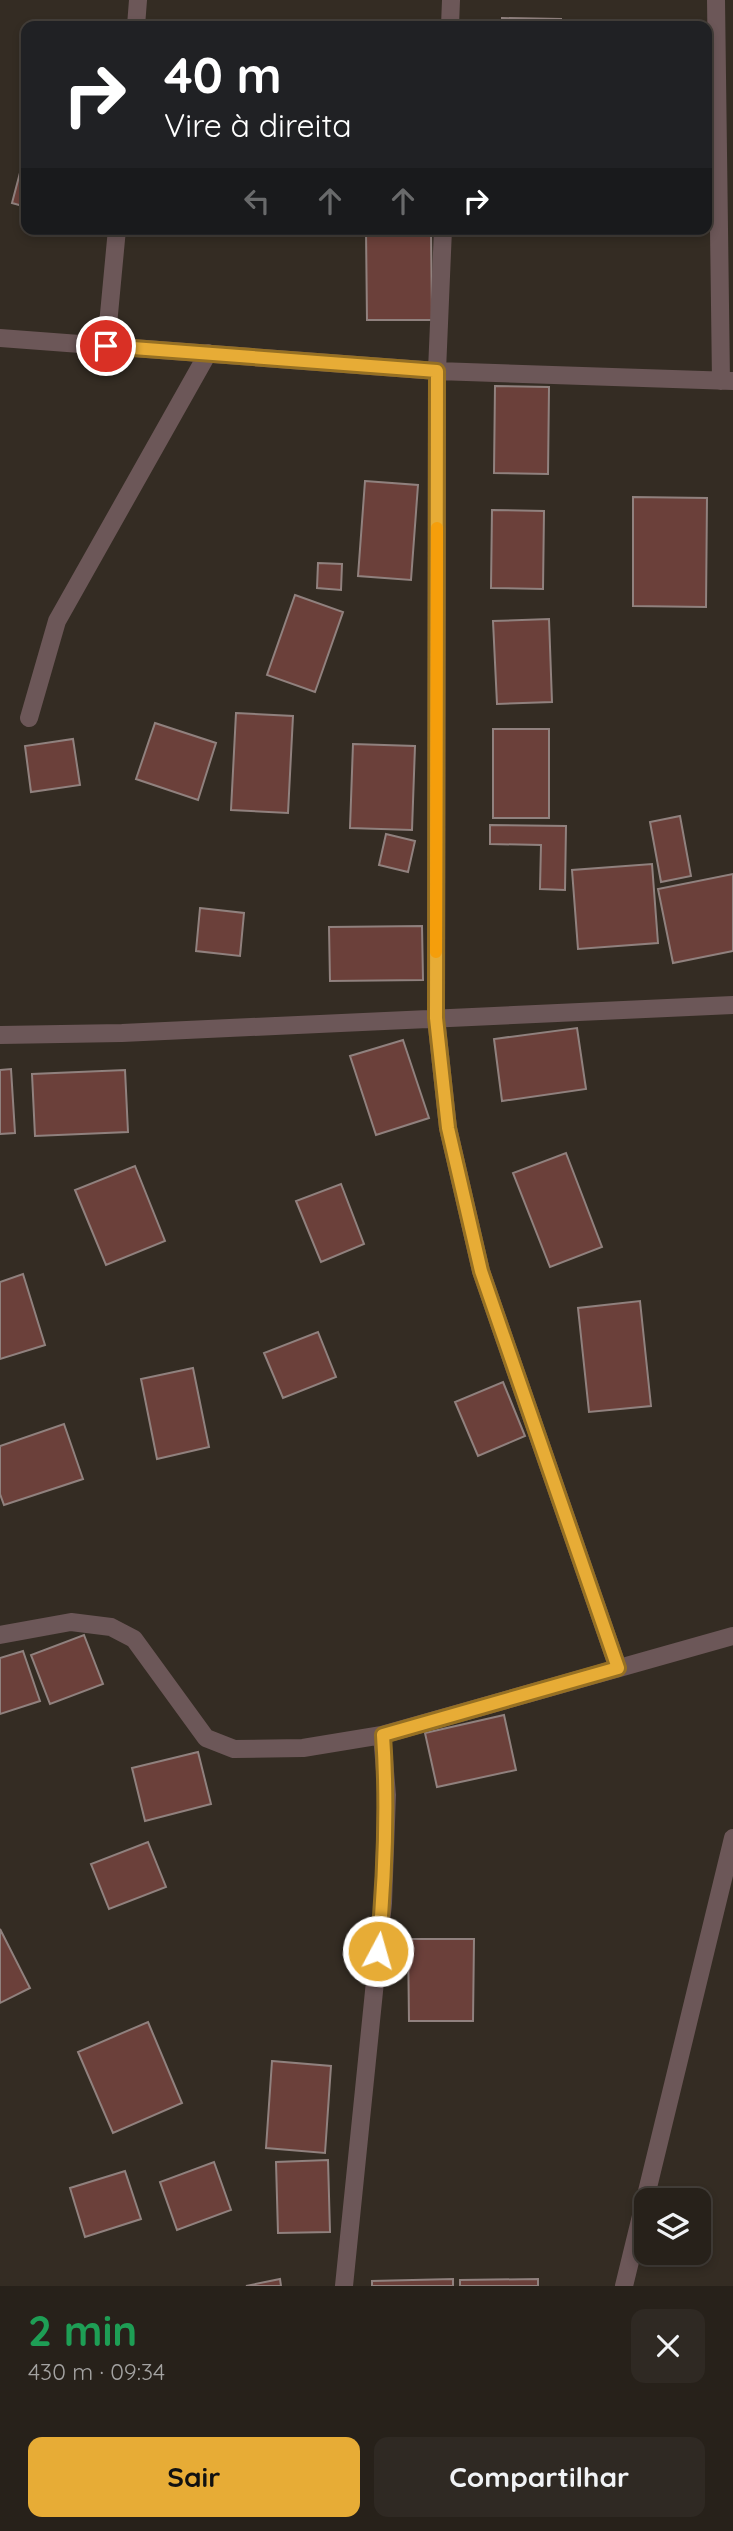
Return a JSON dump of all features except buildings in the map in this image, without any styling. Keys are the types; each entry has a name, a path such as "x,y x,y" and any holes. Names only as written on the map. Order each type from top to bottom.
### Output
{"street":[{"path":"136,21 138,0"},
{"path":"450,21 451,0"},
{"path":"0,338 437,371 727,381 716,0"},
{"path":"106,346 116,235"},
{"path":"443,235 437,371 436,1018 448,1128 481,1271 618,1668"},
{"path":"30,718 57,621 208,353"},
{"path":"0,1035 122,1033 733,1005"},
{"path":"0,1635 71,1622 111,1627 134,1640 206,1738 234,1749 303,1748 383,1735 733,1636"},
{"path":"345,2286 383,1903 387,1795 383,1735"},
{"path":"624,2286 733,1838"}],"slow traffic":[{"path":"436,952 437,528"}],"route":[{"path":"106,346 437,371 436,1018 448,1128 481,1271 618,1668 383,1735 387,1795 383,1903 378,1951"}]}
